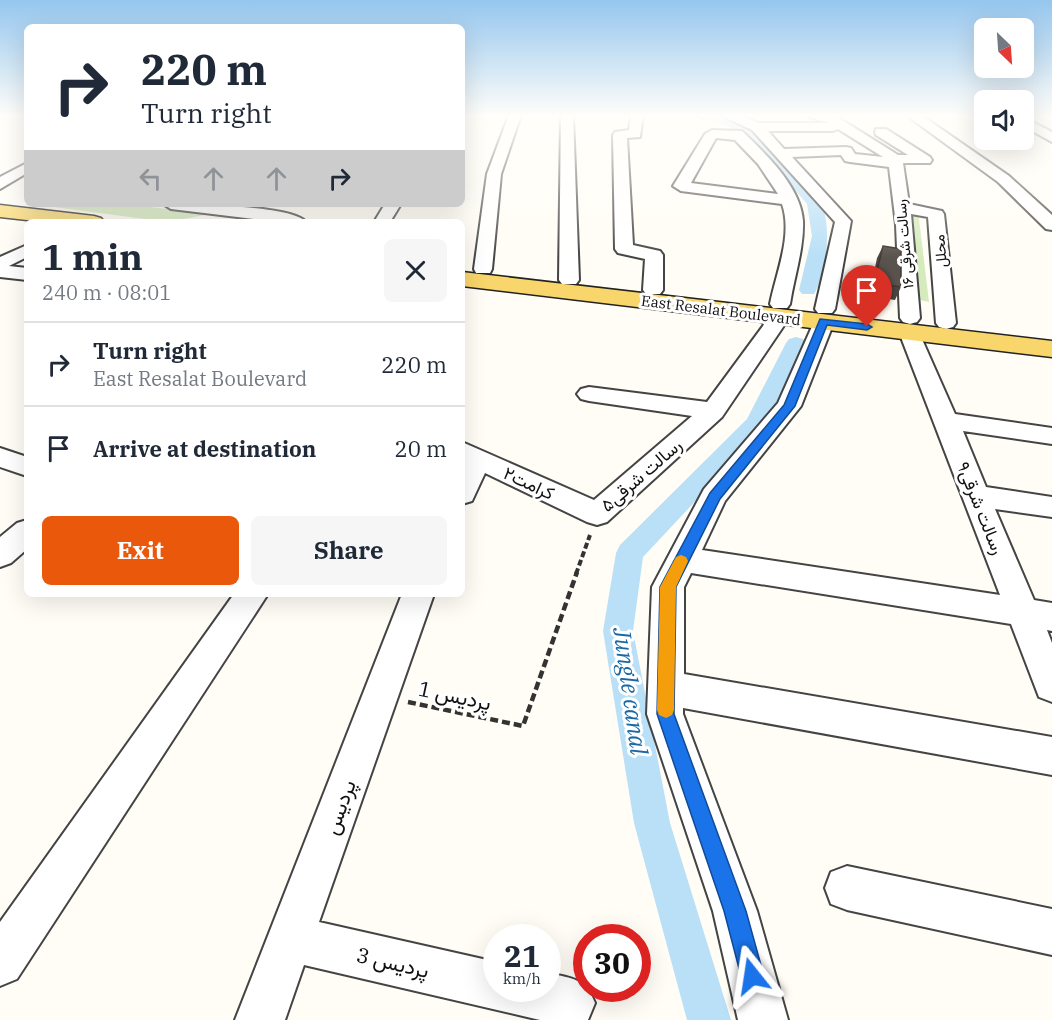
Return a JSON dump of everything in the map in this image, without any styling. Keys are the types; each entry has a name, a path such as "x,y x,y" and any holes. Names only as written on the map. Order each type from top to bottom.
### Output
{"main road":[{"path":"0,211 24,221"},
{"path":"0,225 24,221"},
{"name":"East Resalat Boulevard","path":"473,267 569,280 652,295"},
{"name":"East Resalat Boulevard","path":"465,279 652,295 910,325 1052,349"},
{"name":"East Resalat Boulevard","path":"910,325 946,323 1052,336"}],"street":[{"path":"473,267 498,163"},
{"path":"568,163 569,280"},
{"path":"621,163 624,249 654,255 652,295"},
{"path":"695,163 681,186 790,200"},
{"path":"762,163 790,200"},
{"path":"764,1020 735,911 665,714 668,587 714,496 789,406 824,315 843,220 789,163"},
{"name":"رسالت شرقی ۱۶","path":"895,163 902,208 910,325"},
{"path":"984,163 1022,193 1052,225"},
{"path":"1,184 24,169"},
{"path":"1,184 24,182"},
{"path":"1,184 24,221"},
{"name":"رسالت شرقی۵","path":"597,514 713,411 773,327 795,219 790,200"},
{"path":"198,207 290,219"},
{"name":"محلل","path":"902,208 936,214 946,323"},
{"path":"202,219 234,211"},
{"path":"0,264 24,252"},
{"path":"0,271 24,274"},
{"name":"رسالت شرقی۹","path":"910,325 976,496 1037,614 1052,685"},
{"path":"590,394 713,411"},
{"path":"946,422 1052,436"},
{"path":"465,479 470,455"},
{"name":"کرامت۲","path":"470,455 597,514"},
{"path":"0,457 24,466"},
{"path":"976,496 1052,507"},
{"path":"1,553 24,534"},
{"path":"682,559 1037,614"},
{"path":"2,954 250,597"},
{"name":"پردیس","path":"260,1020 417,597"},
{"path":"666,688 1052,756"},
{"path":"847,888 1052,932"},
{"name":"پردیس 3","path":"290,939 483,983"},
{"path":"561,1001 571,1003"}],"path":[{"name":"رسالت شرقی۵","path":"523,726 597,514"},
{"name":"پردیس 1","path":"381,696 523,726"}],"green space":[{"path":"54,207 150,207 210,214 184,219 145,219"},
{"path":"911,211 918,211 929,302 920,300"},
{"path":"465,270 887,321 831,318 465,273"}],"building":[{"path":"883,246 901,249 901,287 874,283"}],"waterway":[{"name":"Jungle canal","path":"778,163 814,203 818,214 817,258 808,290"},
{"name":"Jungle canal","path":"709,1020 652,823 618,631 630,553 756,423 796,343"}],"slow traffic":[{"path":"666,710 668,587 681,561"}],"route":[{"path":"752,976 735,911 665,714 668,587 714,496 789,406 824,322 867,327"}]}
